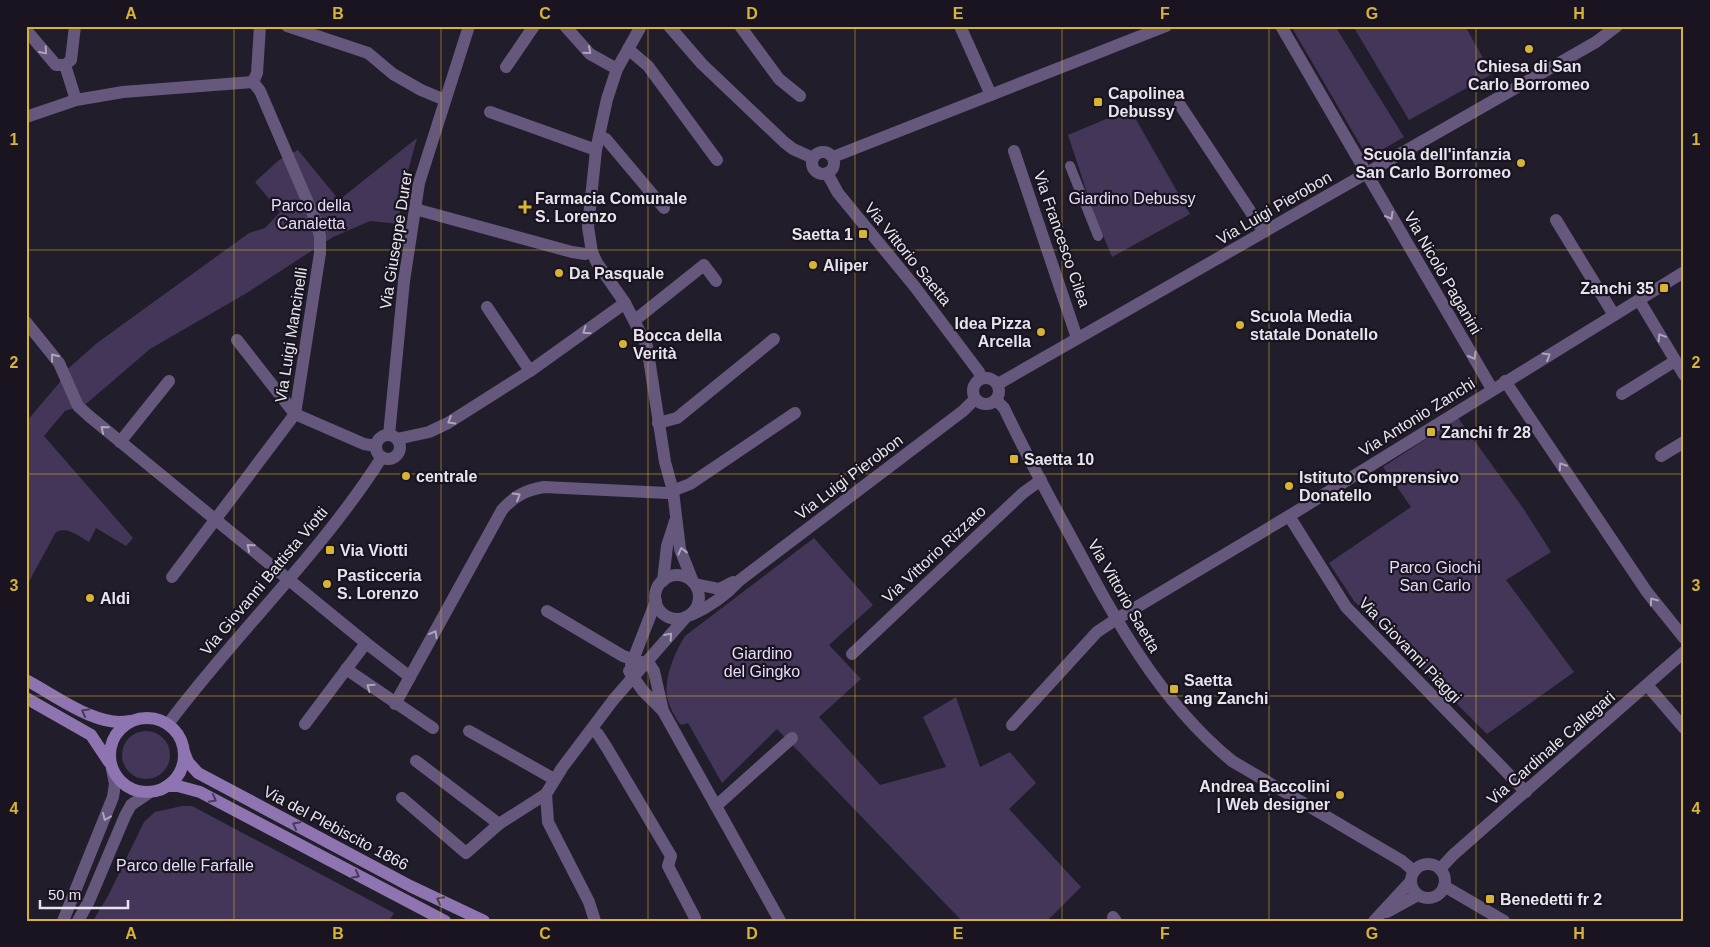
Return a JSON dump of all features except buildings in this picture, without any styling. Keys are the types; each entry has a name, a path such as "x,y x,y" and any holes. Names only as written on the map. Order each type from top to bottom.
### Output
{"main road":[{"path":"26,680 102,721 119,723 151,717 168,724 180,737 184,752 183,765 177,777 167,786 150,792 141,792 124,784 91,735 26,698"},
{"path":"111,767 111,743 122,726 132,720"},
{"name":"Via del Plebiscito 1866","path":"184,752 188,762 198,773 410,886 484,921"},
{"name":"Via del Plebiscito 1866","path":"167,786 178,786 200,792 445,921"}],"street":[{"path":"65,66 71,60 74,26"},
{"path":"26,117 76,100 123,92 253,82 257,73 260,26"},
{"path":"287,26 368,53 393,74 421,90 445,100"},
{"name":"Via Giuseppe Durer","path":"393,437 404,281 415,209 426,159 469,26"},
{"path":"506,67 534,26"},
{"path":"565,26 590,54 617,69"},
{"path":"402,798 466,853 499,824 546,794 554,779 592,730 635,668 699,603 699,593 680,549 673,491 664,462 647,346 635,320 604,274 592,252 588,227 598,143 617,69 641,26"},
{"name":"Via Vittorio Saetta","path":"669,26 702,64 784,142 793,149 813,158"},
{"path":"740,26 779,79 800,96"},
{"path":"960,26 991,95"},
{"path":"827,173 834,167 833,157 1166,26"},
{"name":"Via Nicolò Paganini","path":"1281,26 1492,389"},
{"name":"Via Luigi Pierobon","path":"998,384 1596,42 1617,26"},
{"path":"26,30 56,65 65,66"},
{"path":"628,49 648,66 717,160"},
{"path":"65,66 76,100"},
{"name":"Via Luigi Mancinelli","path":"172,577 295,414 320,254 320,236 315,219 260,91 253,82"},
{"path":"1180,105 1264,232"},
{"path":"490,112 598,143 606,139 664,208"},
{"name":"Via Vittorio Saetta","path":"813,158 818,153 825,152 833,157"},
{"name":"Via Francesco Cilea","path":"1014,152 1077,338"},
{"name":"Via Vittorio Saetta","path":"813,158 814,169 820,173 827,173 838,193 949,331 979,372 981,378"},
{"path":"1070,166 1098,236"},
{"path":"415,209 572,252 585,254 592,252"},
{"path":"1556,220 1614,315"},
{"path":"635,320 704,265 716,281"},
{"name":"Via Antonio Zanchi","path":"1012,725 1097,632 1684,272"},
{"path":"1639,300 1684,375"},
{"name":"Via Giovanni Battista Viotti","path":"168,724 331,527 380,452 380,438 437,430 530,371 625,303"},
{"path":"487,307 530,371"},
{"path":"26,322 31,337 59,364 78,406 410,677"},
{"path":"658,423 677,418 774,339"},
{"path":"237,340 295,414 380,452"},
{"path":"1622,394 1676,361"},
{"path":"981,378 992,379 998,384 999,392 996,400 985,404 975,399 974,386 981,378"},
{"path":"1505,381 1647,592 1684,638"},
{"path":"120,442 169,382"},
{"name":"Via Luigi Pierobon","path":"688,616 706,609 740,580 962,412 975,399"},
{"name":"Via Vittorio Saetta","path":"996,400 1004,408 1040,480 1115,620 1179,709 1213,746 1256,776 1402,862 1412,876"},
{"path":"395,704 502,510 510,501 531,489 544,487 667,493 690,484 796,413"},
{"name":"Via Giovanni Battista Viotti","path":"380,452 391,459 398,454 401,447 393,437"},
{"path":"1661,456 1684,442"},
{"name":"Via Vittorio Rizzato","path":"852,654 1022,493 1040,480"},
{"name":"Via Giovanni Piaggi","path":"1289,516 1346,607 1526,792"},
{"path":"663,581 667,546 676,518"},
{"path":"635,668 656,601 656,591 663,581 671,576 680,576 694,583"},
{"name":"Via Luigi Pierobon","path":"694,583 719,589 740,580"},
{"path":"656,601 664,615 675,619 688,616"},
{"path":"547,611 635,668 663,711 780,921"},
{"path":"306,724 366,643"},
{"name":"Via Cardinale Callegari","path":"1440,869 1453,855 1684,652"},
{"path":"635,668 650,665 654,671 663,711"},
{"path":"346,669 433,728"},
{"path":"1646,685 1684,728"},
{"path":"592,730 598,734 608,748 671,856 668,866 695,918"},
{"path":"469,731 554,779"},
{"path":"716,806 792,738"},
{"path":"416,761 499,824"},
{"path":"63,921 111,803 115,784 111,767"},
{"path":"78,921 89,901 131,804 150,792"},
{"path":"546,794 548,822 589,902 595,921"},
{"path":"1376,919 1412,876 1426,864 1440,869 1444,886 1433,897 1422,897 1412,888 1412,876"},
{"path":"1444,886 1504,921"},
{"path":"1376,919 1418,895"}],"green space":[{"path":"1291,26 1335,26 1404,137 1368,158"},
{"path":"1353,26 1465,26 1492,74 1409,120"},
{"name":"Giardino Debussy","path":"1130,109 1190,214 1112,257 1094,214 1068,135"},
{"name":"Parco della Canaletta","path":"417,138 402,193 399,224 370,221 333,237 245,294 150,349 86,404 65,411 44,436 133,538 126,546 96,528 89,542 69,531 60,530 56,532 26,587 26,422 60,382 61,375 97,343 249,233 265,228 280,212 255,182 279,160 298,150 339,200"},
{"name":"Parco Giochi San Carlo","path":"1458,418 1523,508 1551,552 1506,580 1574,672 1487,734 1407,654 1410,650 1398,638 1395,642 1354,601 1329,563 1411,507 1383,467"},
{"name":"Giardino del Gingko","path":"814,538 873,605 829,645 861,679 819,717 880,785 946,767 923,717 956,697 980,767 1010,752 1036,783 1009,809 1081,887 1047,921 962,921 777,729 722,783 688,723 682,725 677,720 667,697 667,681 674,657 685,636"},
{"path":"146,731 155,733 163,738 168,746 170,755 168,764 163,772 155,777 146,779 137,777 129,772 124,764 122,755 124,746 129,738 137,733"},
{"name":"Parco delle Farfalle","path":"182,806 192,806 394,913 389,921 93,921 109,894 144,822 155,812"}],"place":[{"name":"Chiesa di San Carlo Borromeo","path":"1529,49"},
{"name":"Capolinea Debussy","path":"1098,102"},
{"name":"Scuola dell'infanzia San Carlo Borromeo","path":"1521,163"},
{"name":"Farmacia Comunale S. Lorenzo","path":"525,207"},
{"name":"Saetta 1","path":"863,234"},
{"name":"Aliper","path":"813,265"},
{"name":"Da Pasquale","path":"559,273"},
{"name":"Zanchi 35","path":"1664,288"},
{"name":"Scuola Media statale Donatello","path":"1240,325"},
{"name":"Idea Pizza Arcella","path":"1041,332"},
{"name":"Bocca della Verità","path":"623,344"},
{"name":"Zanchi fr 28","path":"1431,432"},
{"name":"Saetta 10","path":"1014,459"},
{"name":"centrale","path":"406,476"},
{"name":"Istituto Comprensivo Donatello","path":"1289,486"},
{"name":"Via Viotti","path":"330,550"},
{"name":"Pasticceria S. Lorenzo","path":"327,584"},
{"name":"Aldi","path":"90,598"},
{"name":"Saetta ang Zanchi","path":"1174,689"},
{"name":"Andrea Baccolini | Web designer","path":"1340,795"},
{"name":"Benedetti fr 2","path":"1490,899"}]}
